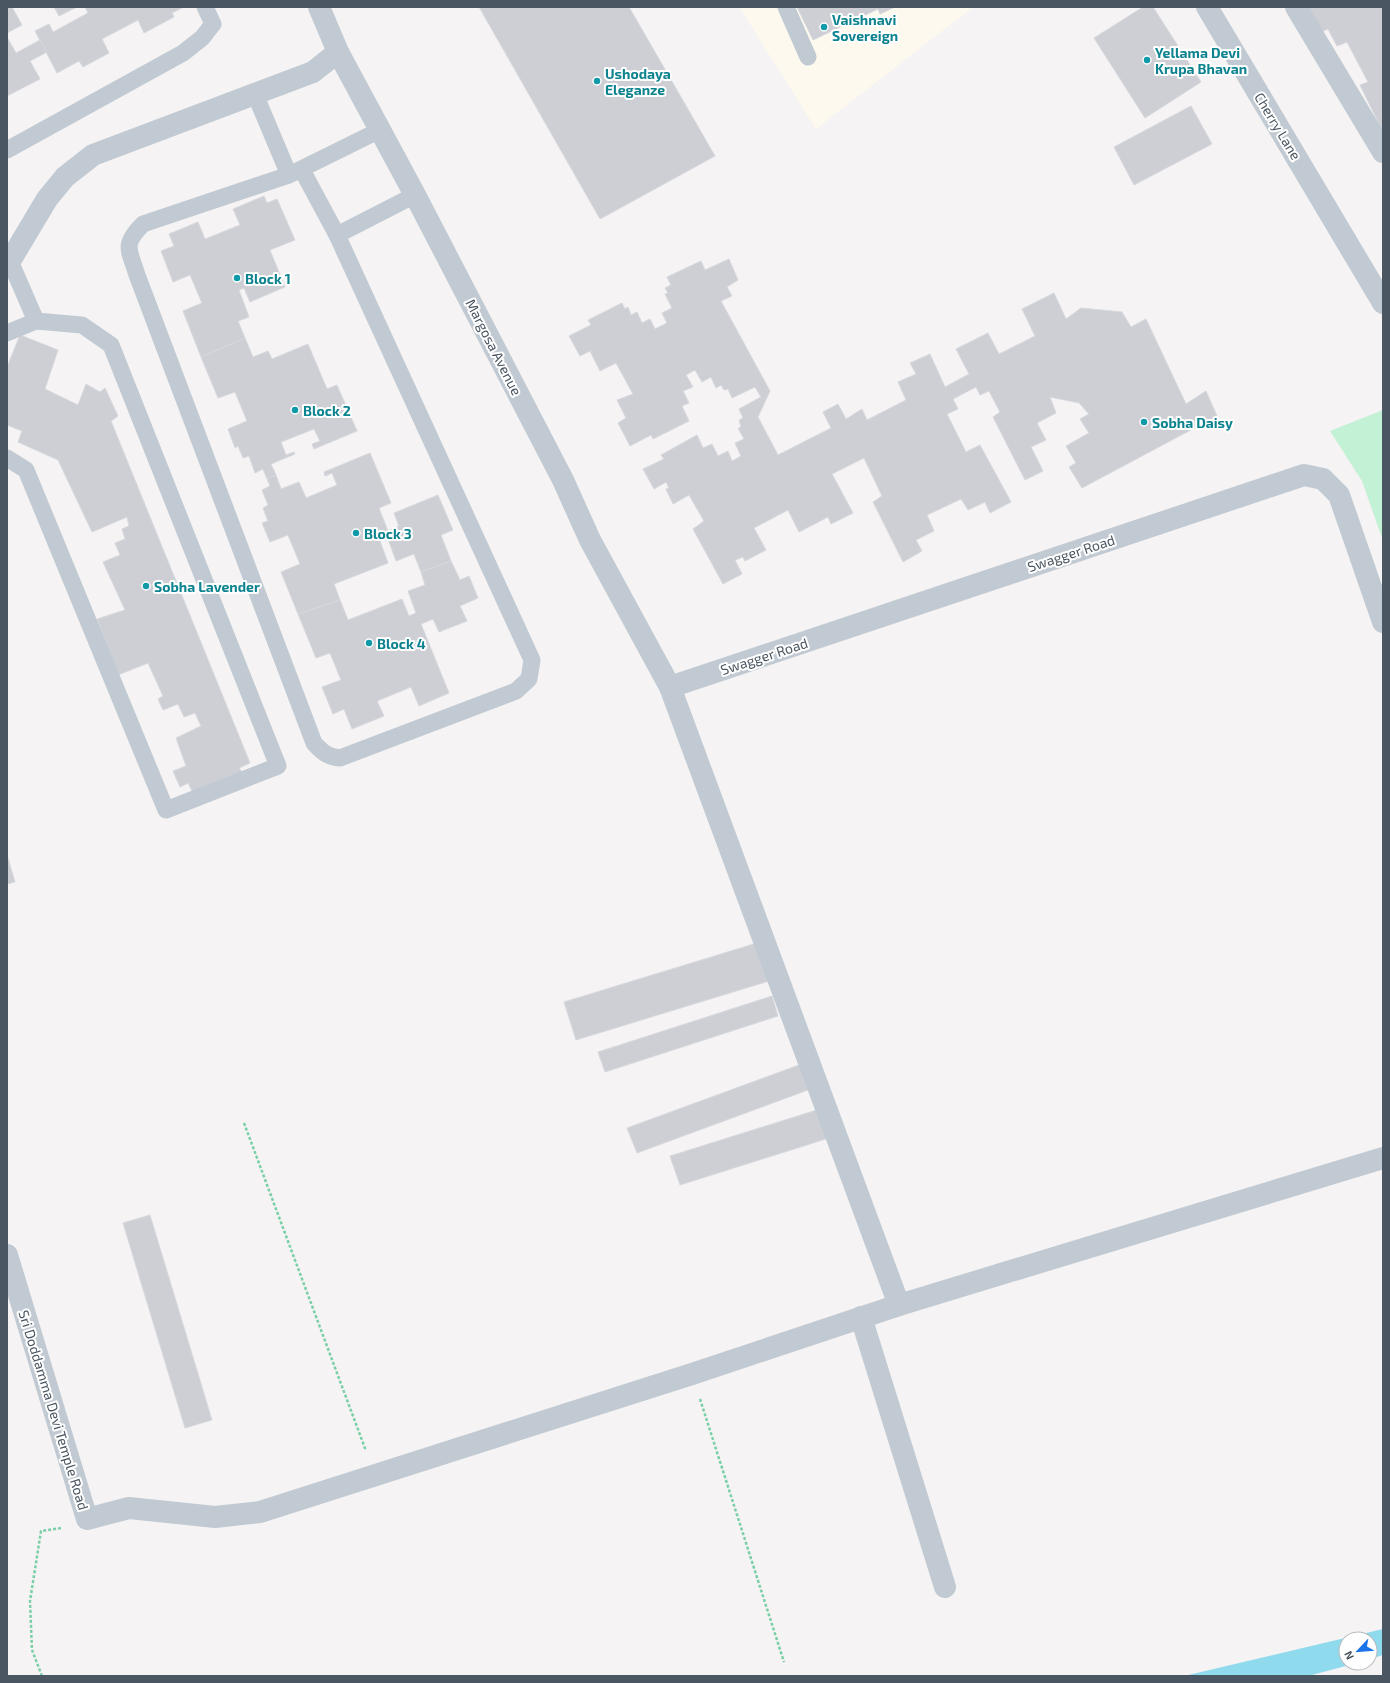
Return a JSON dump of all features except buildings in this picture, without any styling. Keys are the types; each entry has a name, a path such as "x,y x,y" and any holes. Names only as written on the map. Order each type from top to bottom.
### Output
{"street":[{"name":"Margosa Avenue","path":"319,7 338,52 416,195 563,480 590,540 670,687 899,1305"},
{"name":"Cherry Lane","path":"1207,7 1383,303"},
{"path":"1296,7 1383,152"},
{"path":"9,262 47,199 65,177 94,155 313,72 338,52"},
{"name":"Swagger Road","path":"670,687 1304,475 1323,479 1339,495 1383,622"},
{"path":"87,1519 129,1508 215,1517 260,1512 692,1374 899,1305 1383,1158"},
{"name":"Sri Doddamma Devi Temple Road","path":"7,1255 87,1519"},
{"path":"862,1317 945,1587"}],"lane":[{"path":"7,150 184,52 202,38 213,24 205,7"},
{"path":"786,7 808,57"},
{"path":"254,94 296,172 337,235 532,660 529,678 516,691 340,758 330,757 321,751 314,743 137,275 129,249 131,236 143,224 296,172 380,130"},
{"path":"337,235 416,195"},
{"path":"9,262 36,321"},
{"path":"7,333 36,321 82,325 111,345 278,766 166,810 26,470 7,458"}],"path":[{"path":"244,1122 375,1476"},
{"path":"692,1374 784,1662"},
{"path":"42,1676 32,1650 30,1601 41,1531 62,1528 87,1519"}],"shaded area":[{"path":"739,7 973,7 816,129"}],"green space":[{"path":"1383,410 1383,541 1362,481 1330,431"}],"water":[{"path":"1383,1629 1383,1655 1378,1657 1378,1631 1375,1631"},
{"path":"1338,1640 1338,1668 1308,1676 1184,1676"}],"place":[{"name":"Vaishnavi Sovereign","path":"824,27"},
{"name":"Yellama Devi Krupa Bhavan","path":"1147,60"},
{"name":"Ushodaya Eleganze","path":"597,81"},
{"name":"Block 1","path":"237,278"},
{"name":"Block 2","path":"295,410"},
{"name":"Sobha Daisy","path":"1144,422"},
{"name":"Block 3","path":"356,533"},
{"name":"Sobha Lavender","path":"146,586"},
{"name":"Block 4","path":"369,643"}]}
